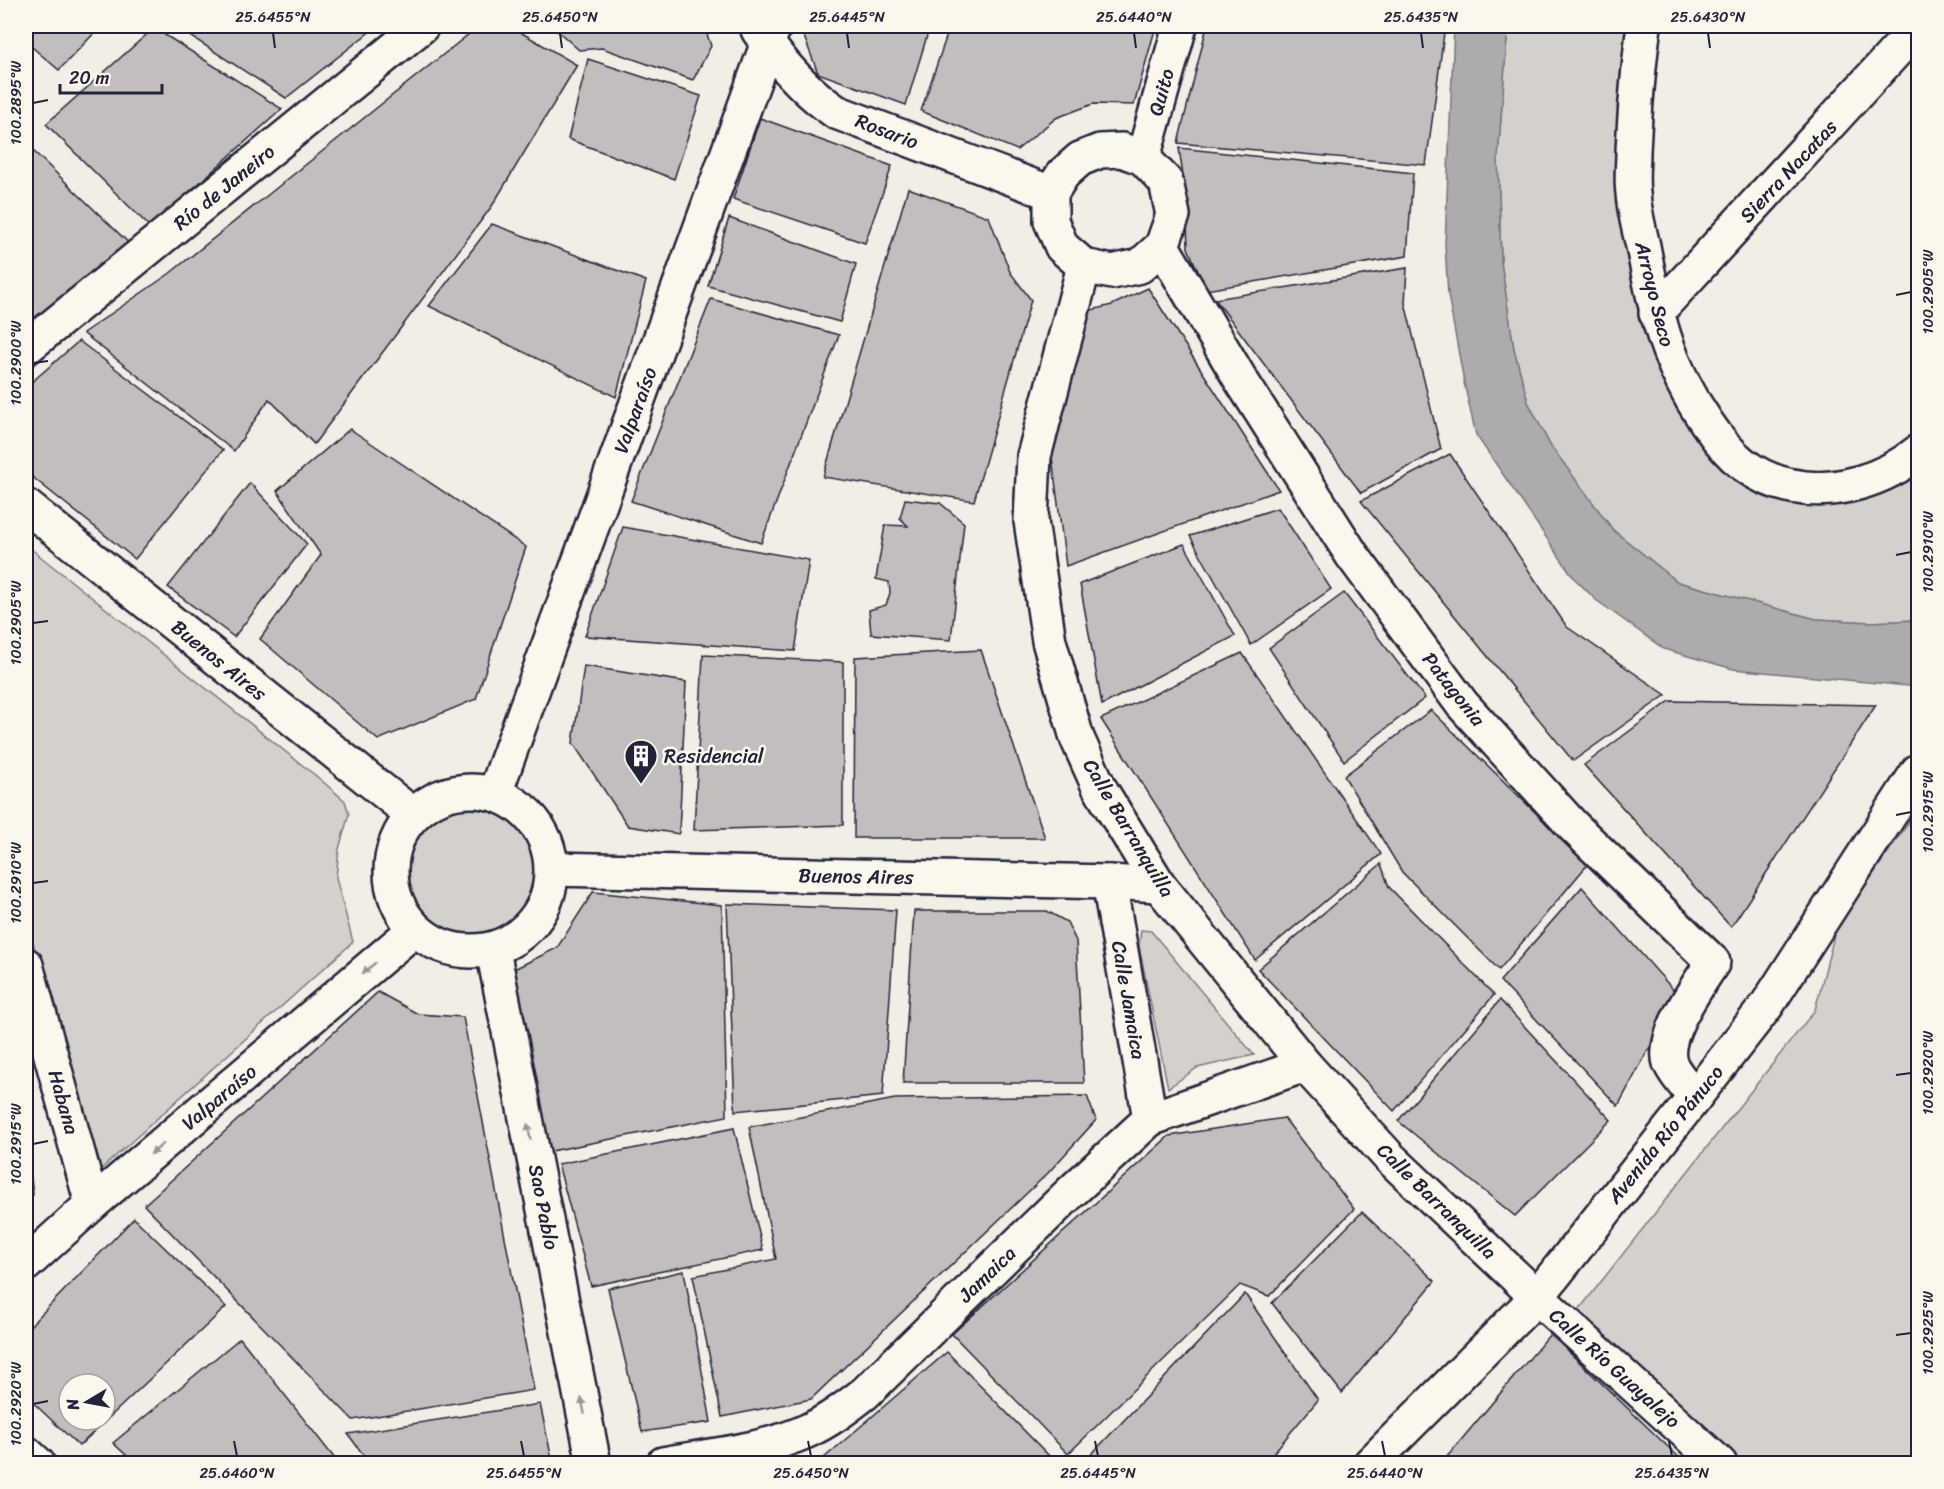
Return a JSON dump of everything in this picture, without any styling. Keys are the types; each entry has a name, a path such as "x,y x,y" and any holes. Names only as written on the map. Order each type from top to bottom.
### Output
{"street":[{"name":"Río de Janeiro","path":"26,348 422,26"},
{"name":"Quito","path":"1143,158 1180,26"},
{"name":"Arroyo Seco","path":"1644,26 1635,95 1632,192 1656,313 1670,357 1688,395 1717,438 1738,460 1755,474 1782,484 1810,490 1852,485 1884,474 1918,452"},
{"name":"Sierra Nacatas","path":"1656,313 1918,27"},
{"name":"Rosario","path":"765,32 808,90 836,112 1051,193"},
{"name":"Valparaíso","path":"495,793 765,32"},
{"path":"1122,150 1143,158 1166,182 1173,215 1162,246 1140,266 1112,272 1084,266 1062,247 1052,221 1051,193 1063,174 1080,159 1100,151 1122,150"},
{"name":"Patagonia","path":"1162,246 1239,377 1352,555 1462,704 1573,826 1713,962 1686,1005 1671,1038 1669,1050 1671,1065 1695,1097"},
{"name":"Calle Barranquilla","path":"1084,266 1034,456 1031,521 1049,641 1077,738 1099,787 1159,885 1305,1065 1389,1157 1537,1297"},
{"name":"Buenos Aires","path":"26,506 412,814"},
{"name":"Avenida Río Pánuco","path":"1370,1464 1537,1297 1767,1005 1918,771"},
{"path":"465,790 495,793 524,810 544,837 552,869 545,904 524,933 493,950 465,953 437,946 414,930 395,894 392,873 395,840 412,814 437,797 465,790"},
{"name":"Buenos Aires","path":"552,869 1159,885"},
{"name":"Calle Jamaica","path":"1109,882 1150,1119"},
{"name":"Valparaíso","path":"26,1264 92,1204 414,930"},
{"name":"Sao Pablo","path":"493,950 594,1464"},
{"name":"Habana","path":"26,964 92,1204"},
{"name":"Jamaica","path":"663,1464 778,1440 807,1431 838,1414 866,1393 1083,1181 1150,1119 1305,1065"},
{"name":"Calle Río Guayalejo","path":"1537,1297 1720,1464"},
{"path":"26,1453 38,1464"}],"shaded area":[{"path":"1454,26 1508,26 1498,157 1501,262 1514,349 1528,402 1550,445 1613,530 1678,582 1816,619 1870,622 1918,620 1918,687 1733,669 1664,649 1596,600 1574,578 1476,435 1465,387 1448,295 1445,245"},
{"path":"1508,26 1644,26 1649,279 1717,438 1810,490 1918,451 1918,620 1870,622 1816,619 1678,582 1613,530 1550,445 1528,402 1514,349 1501,262 1498,157"},
{"path":"26,545 321,780 345,801 349,814 339,849 336,878 353,942 90,1179 26,916"},
{"path":"471,791 487,792 502,797 516,804 528,814 538,826 545,840 550,855 550,887 545,902 538,916 528,928 516,938 502,945 487,950 471,951 455,950 440,945 426,938 414,928 404,916 397,902 392,887 391,871 392,855 397,840 404,826 414,814 426,804 440,797 455,792"},
{"path":"1918,809 1918,1463 1728,1463 1578,1311 1815,1010 1836,928"},
{"path":"1141,930 1151,931 1254,1055 1197,1068 1168,1088 1139,946"}],"building":[{"path":"26,26 101,26 59,70 26,42"},
{"path":"175,26 377,26 286,98"},
{"path":"479,26 510,26 577,65 492,206 314,444 269,399 234,451 83,333 169,274"},
{"path":"552,26 704,26 711,46 693,80 602,48 579,50"},
{"path":"800,26 930,26 906,105 818,73"},
{"path":"950,26 1156,26 1134,105 1093,104 1056,118 1017,150 921,111"},
{"path":"1207,26 1445,26 1426,165 1178,143"},
{"path":"154,28 282,109 150,227 46,124"},
{"path":"588,59 701,96 674,179 568,139"},
{"path":"760,118 892,166 865,243 733,199"},
{"path":"26,144 136,250 26,334"},
{"path":"1179,148 1413,173 1407,256 1206,290 1188,248 1186,197"},
{"path":"908,188 989,217 1010,272 1031,300 974,501 823,477"},
{"path":"729,218 856,264 840,322 708,286"},
{"path":"492,224 646,281 616,397 429,306"},
{"path":"1407,268 1405,303 1441,449 1361,493 1215,299"},
{"path":"1148,288 1279,490 1066,566 1052,457 1079,313 1112,305"},
{"path":"711,299 839,335 761,543 631,501"},
{"path":"79,341 223,450 135,559 26,472 26,387"},
{"path":"350,429 526,547 476,699 378,740 260,639 321,555 277,491"},
{"path":"1450,454 1567,627 1666,695 1573,761 1361,501"},
{"path":"250,483 307,544 234,637 168,587"},
{"path":"905,499 940,503 964,523 951,640 871,634 869,610 886,605 890,593 889,582 876,579 885,525 908,526 900,518"},
{"path":"1278,508 1331,589 1251,645 1190,536"},
{"path":"623,527 809,560 795,651 585,636"},
{"path":"1184,544 1235,636 1102,705 1080,584"},
{"path":"1344,593 1425,698 1344,761 1269,648"},
{"path":"981,650 1045,838 854,838 855,657"},
{"path":"1242,653 1381,854 1255,960 1101,719"},
{"path":"703,655 843,662 843,825 694,830"},
{"name":"Residencial","path":"584,666 686,682 679,834 628,826 573,743"},
{"path":"1670,701 1876,705 1731,927 1584,765"},
{"path":"1431,710 1588,864 1499,970 1402,872 1344,776"},
{"path":"1381,864 1389,887 1494,995 1394,1111 1258,969"},
{"path":"1582,887 1678,995 1618,1106 1500,981"},
{"path":"593,892 722,905 727,1116 546,1152 508,972 557,948"},
{"path":"727,904 896,910 883,1096 735,1111"},
{"path":"914,911 1047,911 1067,922 1076,941 1084,1083 903,1083"},
{"path":"378,992 418,1014 463,1017 534,1390 353,1420 144,1205"},
{"path":"1500,1000 1611,1120 1515,1216 1398,1121"},
{"path":"1087,1096 1096,1120 1048,1173 811,1399 722,1417 693,1276 776,1259 749,1127 895,1099"},
{"path":"1284,1118 1354,1209 1269,1296 1240,1285 1068,1454 952,1334 1169,1136"},
{"path":"734,1128 763,1250 591,1286 558,1164"},
{"path":"26,1139 33,1195 26,1201"},
{"path":"1362,1212 1435,1281 1342,1393 1272,1303"},
{"path":"134,1218 226,1307 117,1410 117,1372 57,1372 57,1425 26,1396 26,1330"},
{"path":"684,1271 711,1422 642,1432 608,1288"},
{"path":"1245,1294 1318,1400 1264,1464 1082,1464"},
{"path":"1550,1334 1686,1464 1441,1464"},
{"path":"240,1338 339,1464 136,1464 113,1443"},
{"path":"947,1352 1057,1464 829,1464 824,1458"},
{"path":"540,1404 553,1464 370,1464 348,1434"},
{"path":"64,1432 94,1432 79,1446"}],"place":[{"name":"Residencial","path":"641,785"}]}
